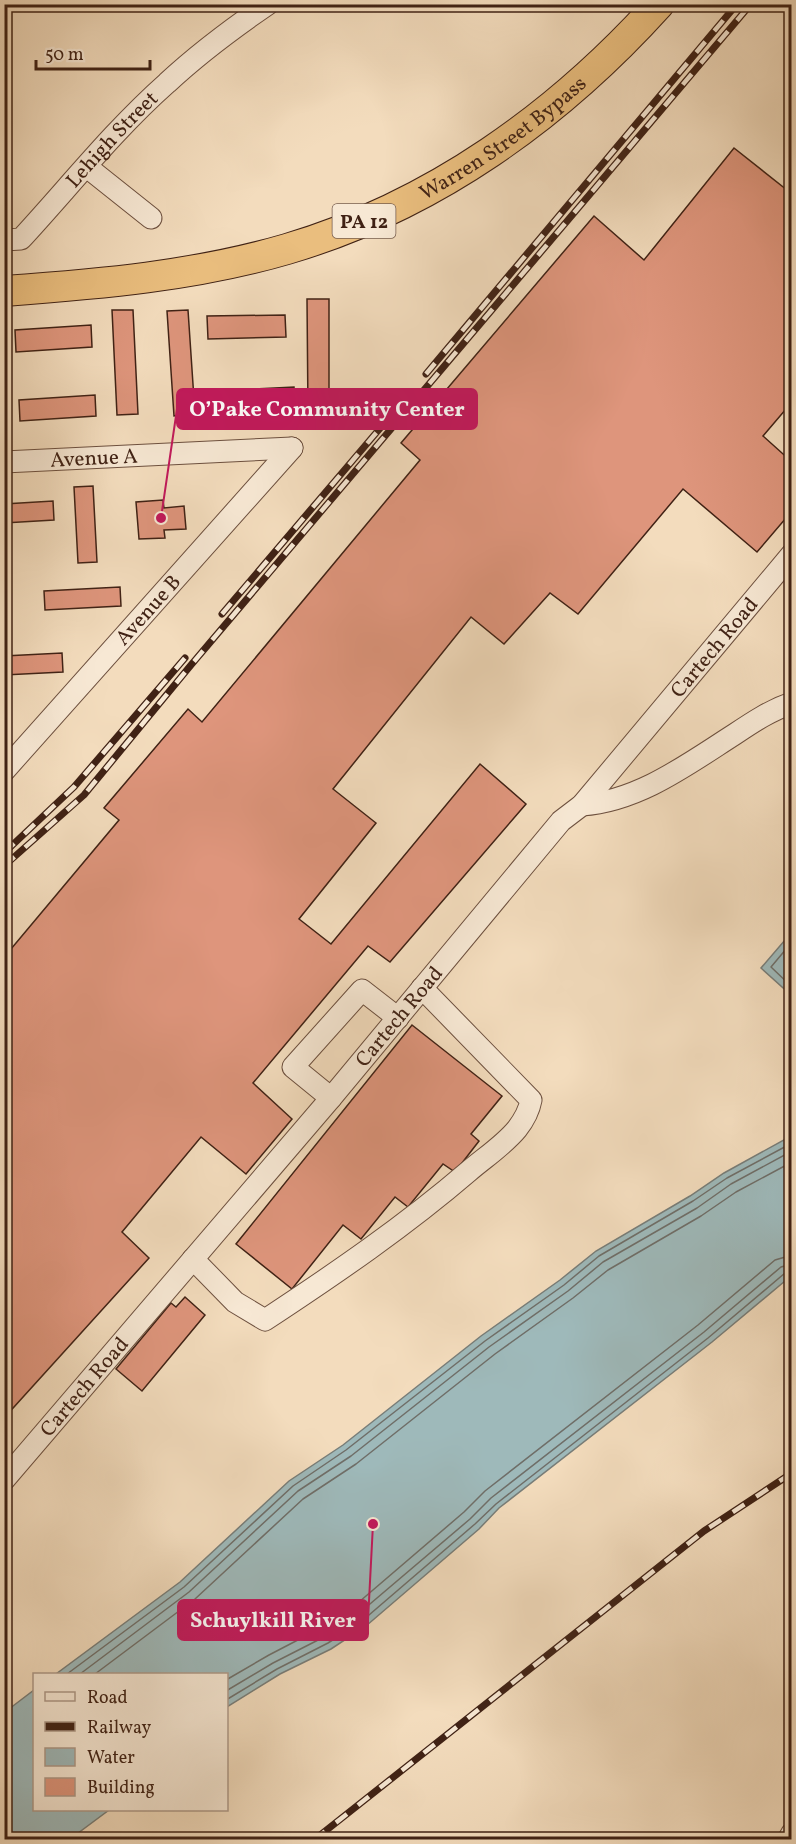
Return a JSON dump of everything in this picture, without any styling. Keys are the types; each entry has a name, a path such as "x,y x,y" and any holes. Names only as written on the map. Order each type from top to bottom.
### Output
{"highway":[{"name":"Warren Street Bypass","path":"4,272 109,265 187,254 281,232 358,204 430,169 500,124 564,73 634,4"},
{"name":"Warren Street Bypass","path":"4,291 111,283 190,272 286,249 382,213 455,175 526,127 598,66 659,4"}],"street":[{"name":"Lehigh Street","path":"13,240 87,167 166,83 220,38 268,4"},
{"path":"87,167 151,218"},
{"name":"Avenue A","path":"4,462 292,448"},
{"name":"Avenue B","path":"4,771 292,448"},
{"name":"Cartech Road","path":"4,1480 331,1098 561,821 582,805 792,554"},
{"path":"582,805 603,803 625,796 678,771 749,725 792,703"},
{"path":"193,1259 235,1302 265,1320 333,1275 385,1236 456,1182 516,1130 529,1111 531,1100 422,988"},
{"path":"331,1098 293,1067 363,990 398,1018"},
{"path":"788,1839 792,1833"}],"water":[{"path":"791,933 791,995 761,968"},
{"path":"791,1136 791,1276 712,1342 499,1508 479,1529 366,1626 331,1649 280,1674 228,1706 228,1673 57,1673 180,1582 289,1481 343,1445 481,1336 560,1280 596,1251 690,1196 724,1173"},
{"path":"33,1691 33,1811 108,1811 70,1839 5,1839 5,1712"}],"building":[{"path":"734,148 792,194 792,402 763,436 792,462 792,511 757,552 683,489 578,614 550,593 504,644 471,617 333,789 376,823 299,919 331,944 480,764 526,804 390,962 368,946 253,1083 292,1119 246,1174 201,1137 122,1232 149,1258 4,1418 4,944 11,949 119,820 104,808 188,709 202,722 420,460 401,443 594,216 644,260"},
{"path":"307,299 329,299 329,412 308,412"},
{"path":"112,310 133,310 138,414 117,415"},
{"path":"188,310 195,414 174,416 167,311"},
{"path":"285,315 286,337 208,339 207,316"},
{"path":"91,325 92,347 16,352 15,330"},
{"path":"294,387 295,408 219,412 217,391"},
{"path":"95,395 96,416 20,421 19,400"},
{"path":"93,486 97,562 78,563 74,487"},
{"path":"163,500 164,508 184,506 186,529 164,530 165,538 139,539 136,502"},
{"path":"53,501 54,520 4,523 4,504"},
{"path":"120,587 121,606 45,610 44,591"},
{"path":"62,653 63,672 4,675 4,656"},
{"path":"412,1025 502,1096 471,1134 479,1141 455,1172 443,1164 408,1207 395,1197 361,1239 343,1225 292,1289 236,1244"},
{"path":"185,1297 205,1315 142,1391 116,1369 171,1303 176,1307"}],"railway":[{"path":"426,374 737,4"},
{"path":"4,866 84,795 191,665 751,4"},
{"path":"222,614 393,413"},
{"path":"4,853 74,787 185,658"},
{"path":"314,1840 704,1531 792,1473"}],"place":[{"name":"O’Pake Community Center","path":"161,518"},
{"name":"Schuylkill River","path":"373,1524"}]}
